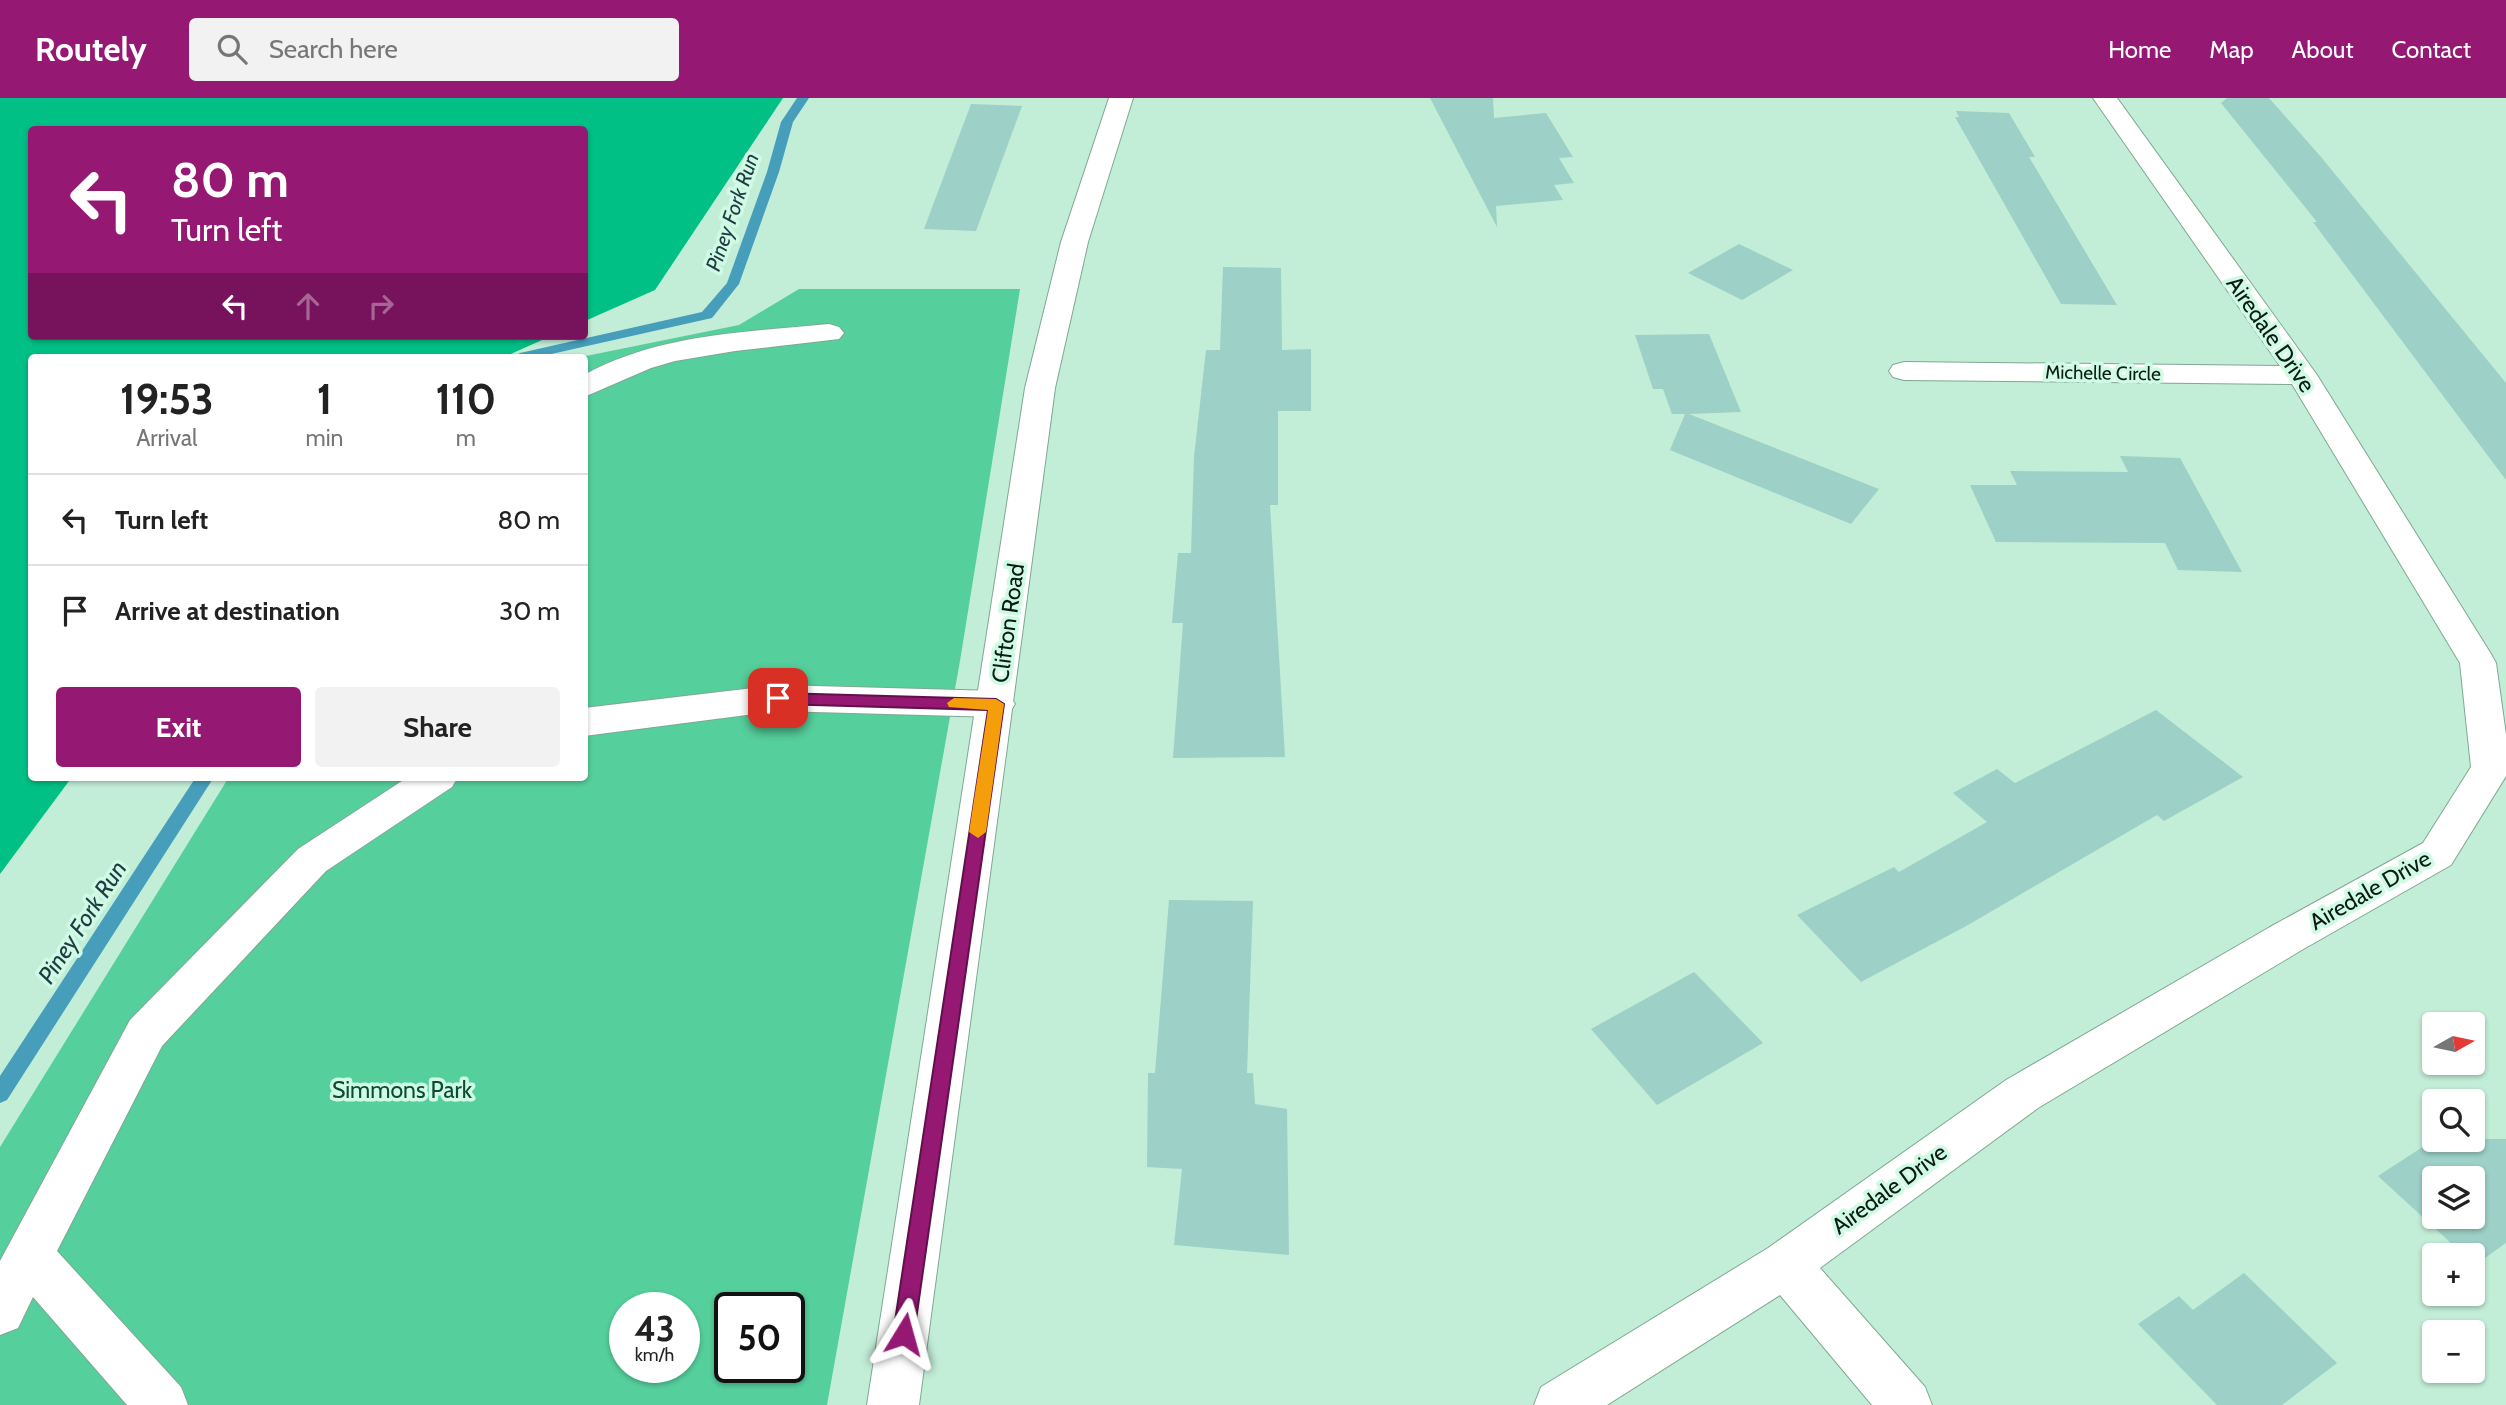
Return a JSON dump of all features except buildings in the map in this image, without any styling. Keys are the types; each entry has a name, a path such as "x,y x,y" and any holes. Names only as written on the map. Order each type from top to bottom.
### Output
{"street":[{"name":"Clifton Road","path":"893,1405 1053,316 1088,191 1121,98"},
{"name":"Airedale Drive","path":"1560,1405 1785,1264 2022,1094 2285,939 2437,854 2491,768 2479,663 2302,375 2105,98"},
{"path":"588,385 606,373 677,352 829,333"},
{"name":"Michelle Circle","path":"1904,371 2302,375"},
{"path":"588,722 778,698 996,704"},
{"path":"0,1311 146,1032 312,860 421,782"},
{"path":"29,1256 162,1405"},
{"path":"1785,1264 1906,1405"}],"green space":[{"path":"0,98 783,98 655,290 588,320 588,126 28,126 28,340 542,340 511,354 28,354 28,781 69,781 0,874"},
{"name":"Simmons Park","path":"799,289 1020,289 960,661 827,1405 0,1405 0,1147 227,781 588,781 588,356 739,325"}],"waterway":[{"name":"Piney Fork Run","path":"533,354 707,315 733,284 773,172 787,122 803,98"},
{"name":"Piney Fork Run","path":"0,1094 202,781"}],"slow traffic":[{"path":"954,703 996,704 978,832"}],"route":[{"path":"778,698 996,704 904,1334"}]}
